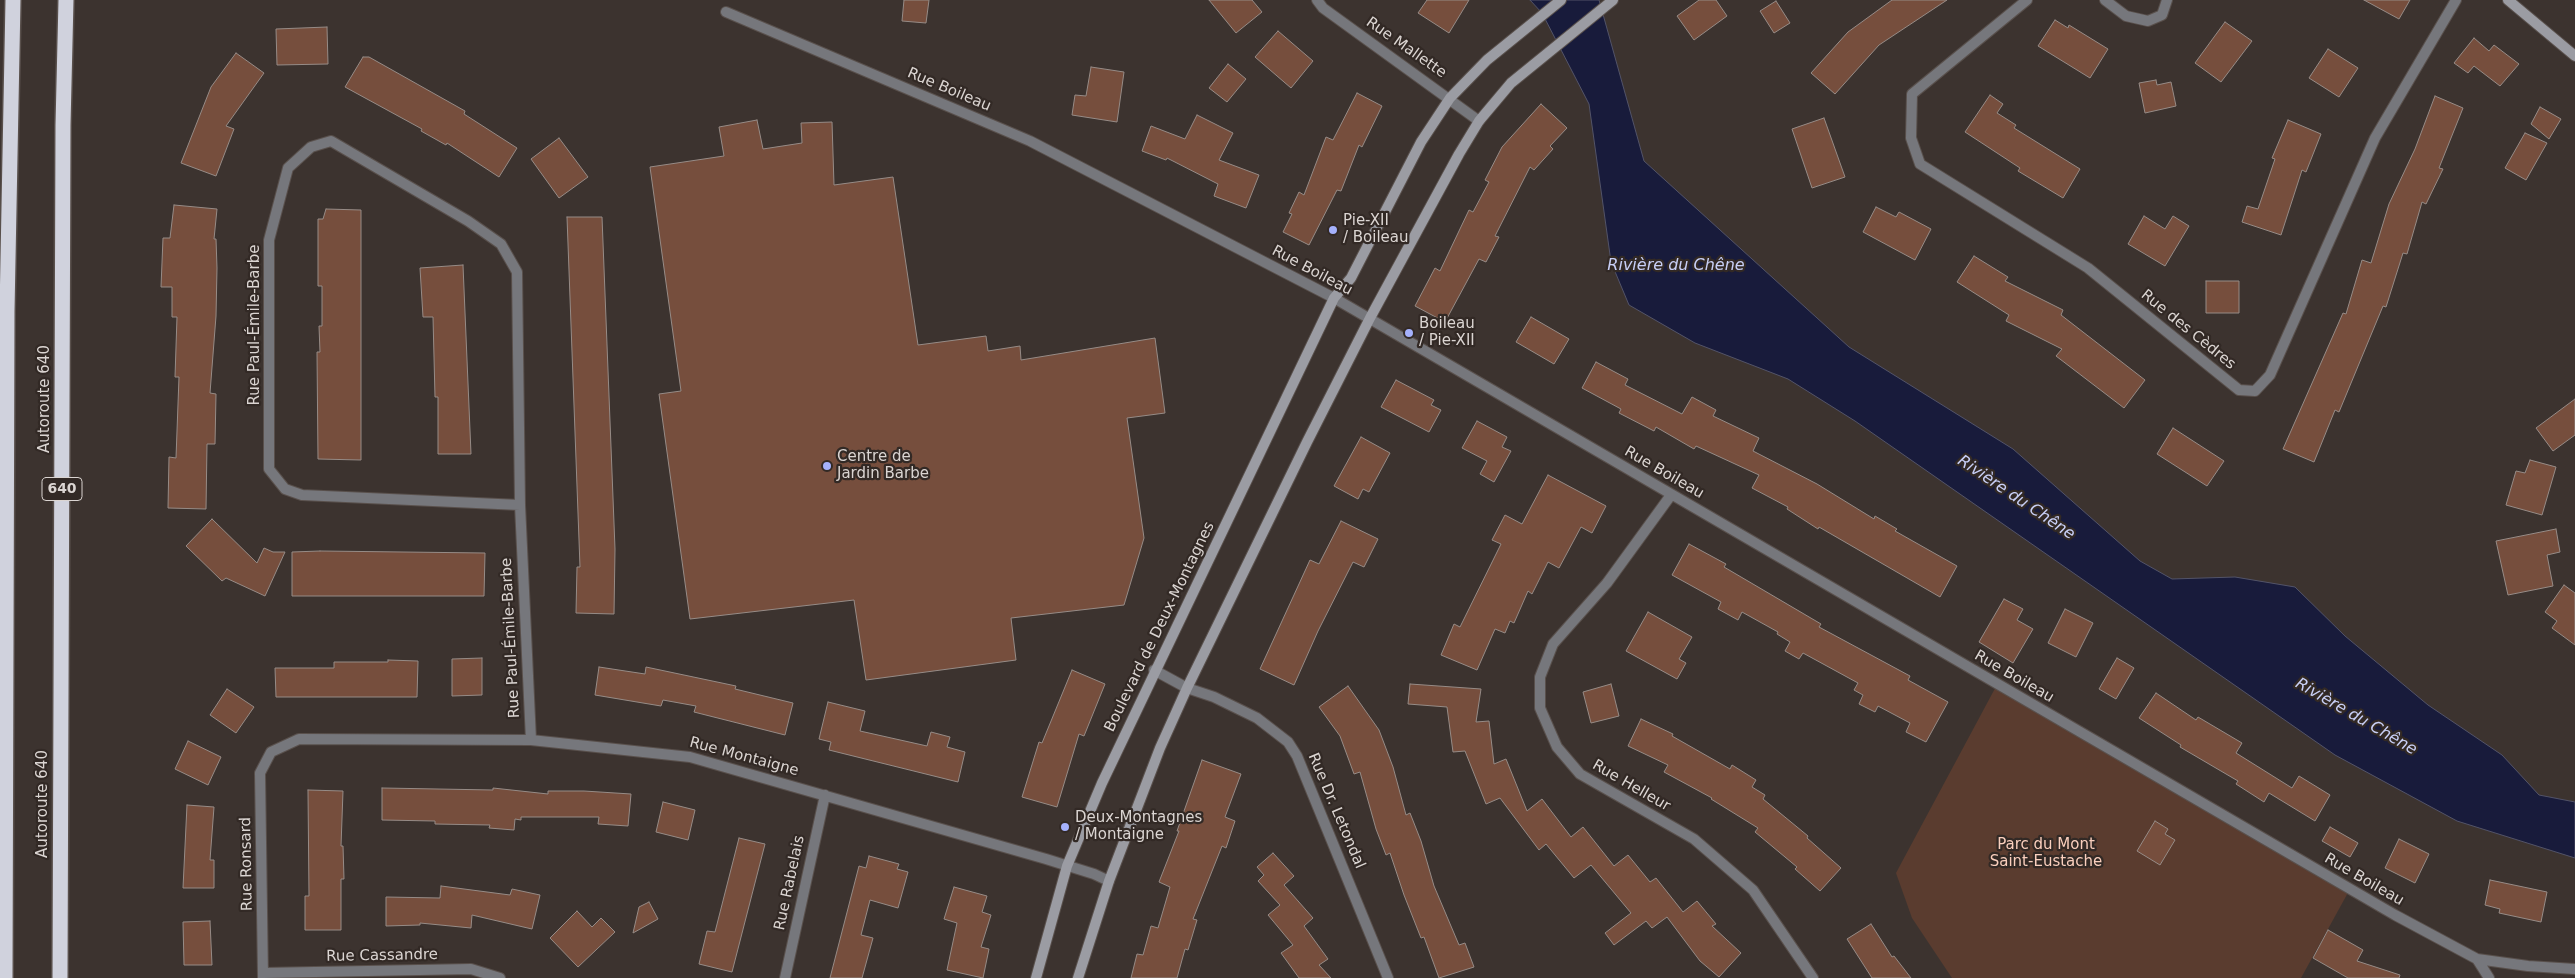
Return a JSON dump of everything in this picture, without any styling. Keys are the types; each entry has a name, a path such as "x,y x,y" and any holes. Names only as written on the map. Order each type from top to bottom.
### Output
{"highway":[{"path":"5,978 7,311 13,0"},
{"name":"Autoroute 640","path":"60,978 63,125 66,0"}],"street":[{"name":"Rue Mallette","path":"1317,0 1323,8 1450,98 1479,121"},
{"name":"Boulevard de Deux-Montagnes","path":"1036,978 1067,866 1154,670 1334,298 1351,278 1421,142 1450,98 1487,60 1561,0"},
{"path":"1078,978 1109,881 1160,748 1187,688 1370,318 1479,121 1510,83 1613,0"},
{"name":"Rue des Cèdres","path":"2026,0 1912,94 1911,138 1920,164 2088,268 2239,390 2255,391 2270,375 2375,138 2456,0"},
{"path":"2104,0 2126,16 2148,21 2162,15 2167,0"},
{"path":"2508,0 2575,56"},
{"name":"Rue Boileau","path":"726,12 1030,141 1334,298 2395,916 2477,959 2528,966 2575,969"},
{"name":"Rue Paul-Émile-Barbe","path":"520,505 302,495 285,489 270,469 270,240 288,168 311,147 331,142 468,221 501,244 517,272 520,505 531,740"},
{"name":"Rue Helleur","path":"1671,495 1607,582 1553,644 1540,677 1540,708 1557,747 1580,774 1694,839 1753,890 1811,977"},
{"name":"Rue Dr. Letondal","path":"1154,670 1187,688 1214,697 1257,718 1288,742 1297,756 1388,978"},
{"name":"Rue Montaigne","path":"271,752 299,739 531,740 690,757 1067,866 1109,881"},
{"name":"Rue Ronsard","path":"263,976 260,772 271,752"},
{"name":"Rue Rabelais","path":"785,978 825,795"},
{"path":"2477,959 2489,978"},
{"name":"Rue Cassandre","path":"263,976 471,969 500,978"}],"green space":[{"name":"Parc du Mont Saint-Eustache","path":"1999,681 2350,889 2301,978 1952,978 1912,918 1896,873"}],"water":[{"name":"Rivière du Chêne","path":"1530,0 1599,0 1644,161 1849,347 2013,449 2140,561 2172,579 2235,577 2295,587 2345,636 2428,705 2502,755 2539,795 2575,802 2575,858 2457,821 2335,755 1855,421 1788,379 1695,343 1629,305 1611,262 1589,104 1542,13"}],"building":[{"path":"904,0 929,0 926,23 902,21"},
{"path":"1209,0 1252,0 1262,12 1236,33"},
{"path":"1427,0 1469,0 1449,33 1418,13"},
{"path":"1699,0 1716,0 1727,16 1694,40 1677,16"},
{"path":"1892,0 1947,0 1879,45 1835,94 1811,73 1848,32"},
{"path":"2364,0 2410,0 2399,19"},
{"path":"1776,1 1790,23 1774,33 1760,11"},
{"path":"2055,20 2068,28 2069,25 2108,49 2090,78 2038,46"},
{"path":"2225,22 2252,41 2221,82 2195,63"},
{"path":"327,27 328,64 277,65 276,29"},
{"path":"1278,31 1313,61 1291,88 1255,57"},
{"path":"2474,38 2489,51 2494,45 2519,64 2500,86 2474,66 2468,73 2454,63"},
{"path":"2328,49 2358,68 2339,97 2309,78"},
{"path":"236,53 264,73 226,126 234,129 216,176 181,163 211,87"},
{"path":"363,57 369,57 465,111 464,114 517,148 499,177 447,143 446,145 421,131 422,129 345,87"},
{"path":"1228,64 1246,79 1227,102 1209,88"},
{"path":"1091,67 1124,72 1117,122 1072,115 1075,95 1086,96"},
{"path":"2156,80 2157,85 2171,82 2176,106 2145,113 2139,83"},
{"path":"1357,93 1382,106 1362,147 1359,145 1341,191 1337,190 1309,245 1283,232 1292,214 1289,213 1299,192 1304,195 1326,137 1333,140"},
{"path":"1990,95 2003,104 1997,113 2016,125 2014,128 2080,169 2063,198 2018,171 2020,168 1965,132"},
{"path":"2435,96 2463,108 2439,168 2443,169 2426,204 2422,202 2407,254 2403,253 2386,307 2383,306 2339,412 2335,410 2314,462 2283,449 2343,313 2346,314 2362,260 2371,263 2389,204 2415,149"},
{"path":"1541,104 1567,128 1550,146 1553,149 1534,170 1530,167 1495,236 1499,237 1486,262 1479,259 1445,322 1415,306 1435,268 1440,271 1469,210 1473,212 1489,182 1485,180 1502,147"},
{"path":"2540,107 2561,119 2549,139 2531,124"},
{"path":"1197,115 1233,133 1219,160 1259,175 1246,208 1214,196 1218,184 1167,158 1166,160 1142,151 1151,126 1185,139"},
{"path":"1824,118 1845,177 1812,188 1792,129"},
{"path":"757,120 763,149 802,143 801,123 832,122 834,185 893,177 918,345 986,336 988,351 1020,346 1021,360 1155,338 1165,413 1127,418 1144,538 1124,605 1011,618 1016,660 866,680 854,600 690,619 659,394 681,391 650,167 724,156 719,127"},
{"path":"2288,120 2321,134 2306,172 2302,170 2281,235 2242,222 2247,206 2258,209 2275,159 2272,158"},
{"path":"2525,133 2547,143 2526,180 2505,168"},
{"path":"559,138 588,177 559,198 531,159"},
{"path":"174,205 217,209 214,239 216,239 217,268 216,316 210,393 216,394 215,444 207,444 206,509 168,508 169,457 176,458 179,377 175,377 177,317 172,317 172,287 161,287 163,238 170,238"},
{"path":"1876,207 1896,217 1899,212 1931,229 1915,260 1863,232"},
{"path":"326,209 361,210 361,460 318,459 317,352 320,352 319,326 322,326 322,286 318,286 318,219 323,219"},
{"path":"2144,216 2165,229 2173,216 2189,226 2165,266 2128,244"},
{"path":"567,217 602,217 615,549 614,614 576,613 577,567 580,567"},
{"path":"1974,256 2008,277 2005,281 2063,310 2061,315 2145,380 2124,408 2056,356 2062,349 2006,321 2009,315 1957,282"},
{"path":"463,265 471,454 438,454 438,397 435,397 433,317 423,317 420,268"},
{"path":"2206,281 2239,281 2239,313 2206,313"},
{"path":"1531,317 1569,339 1554,364 1516,342"},
{"path":"1596,362 1628,379 1625,385 1682,414 1692,397 1716,410 1713,416 1759,438 1753,451 1817,484 1874,519 1875,516 1897,529 1895,531 1957,566 1940,597 1819,527 1818,529 1787,509 1788,507 1752,488 1759,475 1696,446 1694,449 1656,427 1654,431 1619,413 1621,409 1582,388"},
{"path":"1396,380 1434,400 1431,405 1441,410 1429,432 1381,407"},
{"path":"2575,399 2575,435 2553,451 2536,428"},
{"path":"1477,421 1507,437 1502,447 1511,451 1494,482 1480,474 1487,461 1462,448"},
{"path":"2173,428 2224,461 2207,486 2157,454"},
{"path":"1361,437 1390,453 1369,492 1363,489 1358,499 1334,486"},
{"path":"2530,460 2556,467 2542,515 2506,505 2516,471 2525,473"},
{"path":"1548,475 1606,506 1592,533 1581,527 1559,568 1548,562 1532,594 1528,591 1514,623 1510,621 1505,633 1495,629 1477,670 1441,655 1454,624 1460,627 1501,544 1492,540 1505,515 1522,524"},
{"path":"212,519 257,563 264,548 273,552 285,552 265,596 226,578 222,581 186,546"},
{"path":"1341,521 1378,539 1364,567 1353,562 1318,631 1294,685 1260,669 1310,560 1319,564"},
{"path":"2556,529 2560,552 2547,555 2553,586 2508,595 2496,541"},
{"path":"1689,544 1726,564 1724,567 1821,624 1819,627 1910,676 1908,680 1948,702 1926,742 1906,732 1910,723 1878,706 1875,712 1859,704 1863,695 1854,690 1858,683 1803,653 1799,659 1785,651 1790,642 1777,634 1778,632 1742,612 1738,620 1718,609 1721,602 1672,575"},
{"path":"292,552 485,553 484,596 292,596"},
{"path":"2564,585 2575,593 2575,645 2552,628 2557,621 2545,612"},
{"path":"2004,599 2023,609 2017,620 2033,629 2013,663 1979,642"},
{"path":"2065,609 2093,623 2076,657 2048,643"},
{"path":"1648,612 1692,637 1679,659 1686,663 1677,679 1626,651"},
{"path":"482,658 482,695 452,696 452,659"},
{"path":"2117,658 2134,668 2116,699 2099,689"},
{"path":"388,660 418,661 417,697 276,697 275,668 334,668 334,662 388,662"},
{"path":"599,667 645,674 646,667 736,686 735,689 793,703 785,735 694,712 696,706 663,700 661,706 595,695"},
{"path":"1072,670 1105,684 1084,736 1079,734 1057,807 1022,797 1039,742 1042,743"},
{"path":"1410,684 1481,689 1476,722 1489,721 1494,764 1506,759 1527,811 1542,799 1571,837 1583,827 1614,866 1628,855 1650,882 1656,878 1683,912 1697,901 1716,924 1712,926 1741,953 1719,977 1700,961 1667,917 1652,928 1646,921 1614,945 1605,933 1631,913 1591,865 1574,878 1546,844 1539,850 1500,798 1486,804 1465,751 1453,752 1447,707 1408,704"},
{"path":"1611,684 1619,716 1591,723 1583,692"},
{"path":"1348,686 1379,730 1393,767 1406,815 1410,813 1421,841 1434,886 1459,945 1465,943 1474,967 1439,978 1424,937 1421,938 1390,853 1386,855 1376,829 1360,772 1354,774 1340,736 1319,707"},
{"path":"227,689 254,707 236,733 210,715"},
{"path":"2156,693 2196,720 2198,717 2242,743 2236,753 2292,788 2299,776 2330,795 2315,821 2269,793 2264,802 2236,784 2238,781 2180,747 2181,745 2139,718"},
{"path":"828,702 865,711 860,731 927,746 931,732 950,737 947,747 965,752 958,782 829,750 831,742 819,739"},
{"path":"1641,719 1673,734 1672,736 1730,769 1732,765 1756,780 1752,787 1765,795 1763,799 1808,836 1807,838 1841,868 1820,891 1795,869 1797,867 1755,832 1758,828 1712,798 1664,772 1668,765 1628,746"},
{"path":"188,741 221,757 208,785 175,769"},
{"path":"1202,760 1241,774 1225,817 1235,821 1226,848 1222,846 1193,919 1197,920 1188,950 1185,949 1177,978 1131,978 1137,954 1143,955 1151,926 1158,928 1170,887 1159,882 1179,831 1177,831"},
{"path":"382,788 493,790 493,788 548,794 548,791 584,791 631,794 628,826 598,824 599,817 521,817 521,820 515,819 514,830 489,828 490,825 435,824 435,821 382,820"},
{"path":"308,790 343,791 341,846 343,846 344,879 341,879 341,930 305,930 305,896 309,896"},
{"path":"663,802 695,810 688,840 656,832"},
{"path":"187,805 214,807 210,860 214,860 214,888 183,888"},
{"path":"2155,821 2168,829 2165,834 2175,840 2160,865 2137,851"},
{"path":"2330,827 2358,843 2350,857 2322,841"},
{"path":"739,838 765,844 732,972 699,964 707,931 715,932"},
{"path":"2399,839 2429,854 2415,883 2385,868"},
{"path":"1273,853 1294,876 1284,885 1313,918 1304,926 1328,959 1319,965 1331,978 1299,978 1281,953 1293,945 1268,915 1280,905 1258,881 1264,875 1257,867"},
{"path":"869,856 899,864 897,869 908,872 898,908 870,900 861,935 873,938 862,978 830,978 859,866 866,868"},
{"path":"2490,880 2547,892 2541,922 2499,913 2500,909 2485,905"},
{"path":"441,886 510,895 512,889 540,895 532,929 472,915 471,928 420,923 420,925 386,926 386,897 440,898"},
{"path":"954,887 987,896 982,912 991,915 981,947 989,949 983,978 947,970 957,923 944,919"},
{"path":"649,902 658,919 633,933 639,907"},
{"path":"577,911 592,927 601,918 615,932 578,967 550,938"},
{"path":"210,921 212,965 184,965 183,922"},
{"path":"1871,924 1892,957 1894,956 1911,978 1872,978 1847,939"},
{"path":"2328,930 2363,950 2357,961 2400,975 2399,978 2348,978 2313,958"}],"place":[{"name":"Pie-XII / Boileau","path":"1333,230"},
{"name":"Boileau / Pie-XII","path":"1409,333"},
{"name":"Centre de Jardin Barbe","path":"827,466"},
{"name":"Deux-Montagnes / Montaigne","path":"1065,827"}]}
